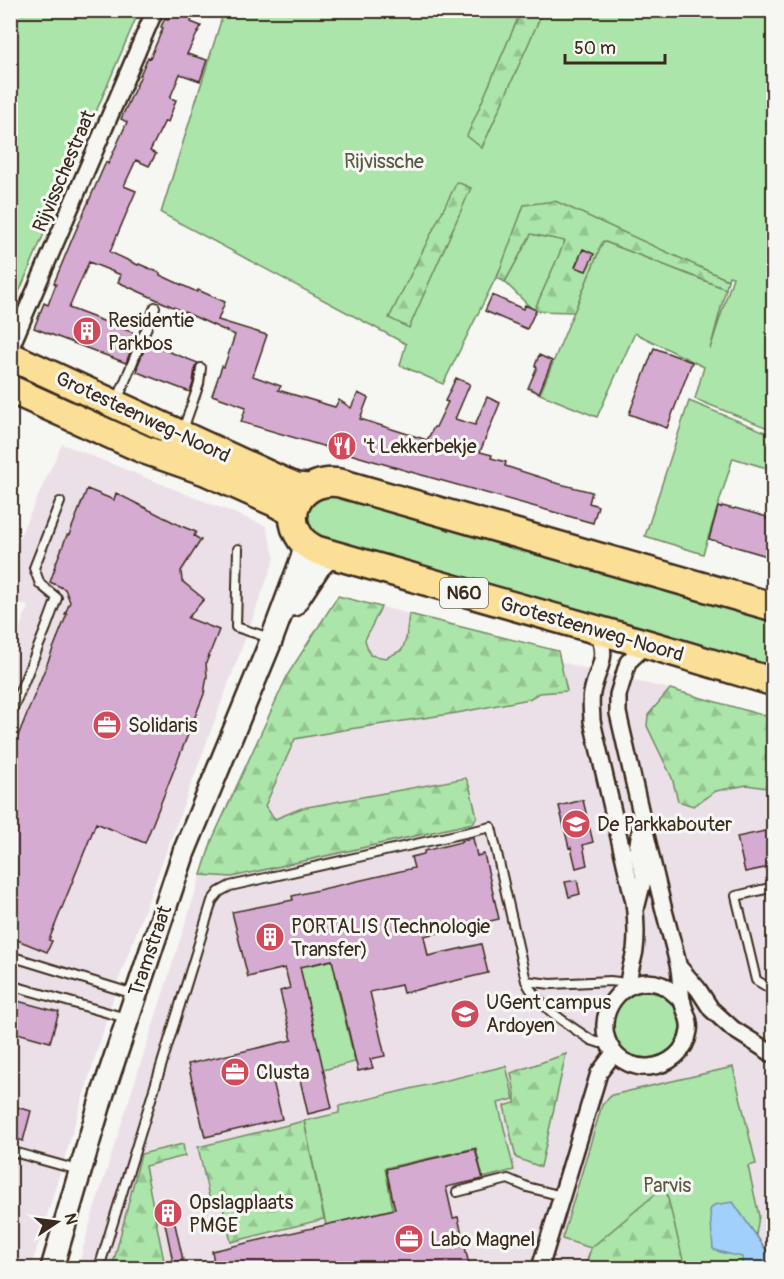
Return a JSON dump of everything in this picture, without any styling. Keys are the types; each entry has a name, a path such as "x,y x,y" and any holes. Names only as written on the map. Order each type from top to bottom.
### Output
{"highway":[{"name":"Grotesteenweg-Noord","path":"10,356 296,487 309,488 331,482 350,485 774,607"},
{"name":"Grotesteenweg-Noord","path":"10,389 145,450 205,471 294,513"},
{"path":"305,543 297,531 294,513 300,496 309,488"},
{"name":"Grotesteenweg-Noord","path":"305,543 331,555 774,682"}],"main road":[{"name":"Tramstraat","path":"52,1269 103,1093 184,852 271,641 302,558 305,543"},
{"name":"Tramstraat","path":"271,641 319,567 331,555"}],"street":[{"name":"Rijvisschestraat","path":"10,349 155,10"},
{"path":"596,630 602,640 603,654 592,694 592,722 637,924 635,950 618,994 605,1017 605,1029 611,1047 630,1064 644,1068 670,1061 680,1053 689,1029 679,967 661,900 617,704 628,662 647,644"},
{"path":"637,849 642,817"},
{"path":"615,819 637,849 644,877 661,900"},
{"path":"635,911 644,877"},
{"path":"679,967 711,1009 733,1029 774,1055"},
{"path":"623,982 634,985 648,983 661,985 683,1002"},
{"path":"540,1269 599,1073 611,1047"}],"lane":[{"path":"115,405 155,307"},
{"path":"184,436 186,421 199,384 201,368"},
{"path":"10,716 57,598 40,584 34,568 60,502"},
{"path":"238,549 236,627 264,636 271,641"},
{"path":"99,1269 212,901 219,892 230,886 491,826 526,981 530,990 537,1000 580,1033 591,1040 611,1047"},
{"path":"774,887 736,896 756,981 774,991"},
{"path":"10,956 135,994"},
{"path":"526,981 551,984 623,982"},
{"path":"10,985 127,1018"},
{"path":"10,1150 80,1171"},
{"path":"457,1192 508,1179 527,1187 562,1196"}],"shaded area":[{"path":"62,444 266,526 275,558 119,979 31,1268 10,1268 10,653 28,607 11,598 11,555"},
{"name":"UGent campus Ardoyen","path":"338,596 558,651 562,662 773,718 773,1268 78,1268 91,1219 212,840 288,674"}],"green space":[{"path":"10,11 139,11 11,311"},
{"name":"Rijvissche","path":"224,11 773,11 773,430 695,399 704,367 635,333 597,417 540,394 603,241 726,289 710,349 733,277 729,276 728,280 674,256 529,211 443,384 400,365 406,344 161,213"},
{"path":"521,11 543,11 482,148 467,136"},
{"path":"457,182 471,188 409,328 389,318"},
{"path":"555,201 728,280 726,289 603,241 574,312 534,311 565,241 531,234 505,282 497,278 524,205"},
{"path":"531,234 566,241 534,311 505,282"},
{"path":"689,401 773,435 773,470 733,458 703,554 645,536"},
{"path":"322,491 773,616 773,673 330,545 306,528 307,503"},
{"path":"338,596 381,607 365,640 370,655 386,658 402,650 406,639 409,614 558,651 567,691 539,693 529,699 457,713 295,739 265,806 275,819 302,808 466,778 477,817 473,823 232,877 201,875 212,840 288,674"},
{"path":"670,689 773,718 773,789 747,785 716,791 693,806 678,801 672,778 647,726 648,715"},
{"path":"350,956 353,972 335,977 355,1062 323,1070 292,967 307,964 308,966"},
{"path":"639,992 653,992 665,997 675,1007 680,1026 675,1045 665,1055 653,1060 639,1060 627,1055 617,1045 612,1033 612,1019 617,1007 627,997"},
{"path":"566,1054 541,1167 516,1158 504,1106 515,1103 511,1073"},
{"path":"506,1066 514,1099 498,1103 514,1170 483,1178 476,1148 385,1168 393,1209 326,1225 304,1121 339,1113 339,1106"},
{"name":"Parvis","path":"733,1067 756,1164 748,1166 759,1216 756,1235 766,1250 773,1249 773,1268 585,1268 591,1248 562,1239 602,1105 612,1095"},
{"path":"304,1121 324,1219 231,1242 221,1198 210,1201 198,1147"},
{"path":"183,1144 185,1156 145,1166 164,1261 149,1268 112,1268 141,1154"},
{"path":"665,1186 685,1268 585,1268 591,1248"}],"water":[{"path":"733,1202 771,1258 771,1268 743,1268 742,1257 713,1249 710,1210 714,1205"}],"building":[{"path":"172,10 188,10 186,16 192,18 191,22 201,26 187,54 207,60 200,81 180,74 170,98 176,100 168,122 165,121 150,151 156,154 149,166 136,160 124,186 136,191 110,252 160,273 197,292 198,290 225,302 218,320 267,335 253,376 281,386 278,390 335,407 339,400 351,408 358,393 368,398 360,419 427,440 448,402 445,401 456,378 470,384 455,419 475,425 487,397 500,403 480,452 506,462 505,466 552,482 592,492 589,503 598,506 593,523 241,422 246,407 212,395 235,335 118,282 121,275 89,262 69,308 137,334 126,363 34,328 44,303 48,305 56,284 54,283 73,237 106,162 108,164 127,122 121,119 148,57 150,58 165,18 168,19"},
{"path":"583,249 594,254 586,271 575,267"},
{"path":"492,295 523,309 525,305 536,310 527,329 485,311"},
{"name":"Residentie Parkbos","path":"147,343 198,363 195,367 190,392 137,372"},
{"path":"654,348 692,362 667,428 629,414"},
{"path":"539,355 552,361 539,393 528,388 537,367 535,366"},
{"name":"Solidaris","path":"87,489 114,500 116,493 196,532 194,536 201,540 181,571 182,581 204,599 188,618 219,630 206,663 207,676 204,694 145,843 96,823 49,940 52,941 47,952 10,937 10,756 67,614 65,614 70,602 65,589 50,582"},
{"path":"718,507 767,517 766,519 774,521 774,558 709,539"},
{"name":"De Parkkabouter","path":"583,800 593,842 583,845 587,865 576,868 559,806"},
{"path":"774,829 774,866 745,872 737,837"},
{"path":"473,838 477,856 484,854 499,919 424,936 428,956 481,944 488,973 403,993 401,985 370,992 385,1056 370,1059 373,1068 358,1071 332,960 300,967 332,1108 308,1114 299,1075 273,1081 282,1119 205,1137 188,1064 292,1040 280,991 290,988 285,968 248,977 232,912 293,900 292,896 414,868 411,857 424,854 424,851"},
{"path":"577,880 580,894 569,897 565,882"},
{"path":"10,999 59,1012 50,1042 10,1031"},
{"path":"10,1105 31,1111 23,1141 10,1137"},
{"path":"475,1149 483,1179 446,1187 453,1218 458,1217 470,1269 215,1269 212,1251 395,1209 386,1169"},
{"path":"170,1202 183,1260 173,1262 161,1204"}],"place":[{"name":"Residentie Parkbos","path":"87,331"},
{"name":"'t Lekkerbekje","path":"342,446"},
{"name":"Solidaris","path":"107,725"},
{"name":"De Parkkabouter","path":"576,824"},
{"name":"PORTALIS (Technologie Transfer)","path":"270,937"},
{"name":"UGent campus Ardoyen","path":"465,1014"},
{"name":"Clusta","path":"235,1072"},
{"name":"Opslagplaats PMGE","path":"168,1213"},
{"name":"Labo Magnel","path":"409,1239"}]}
